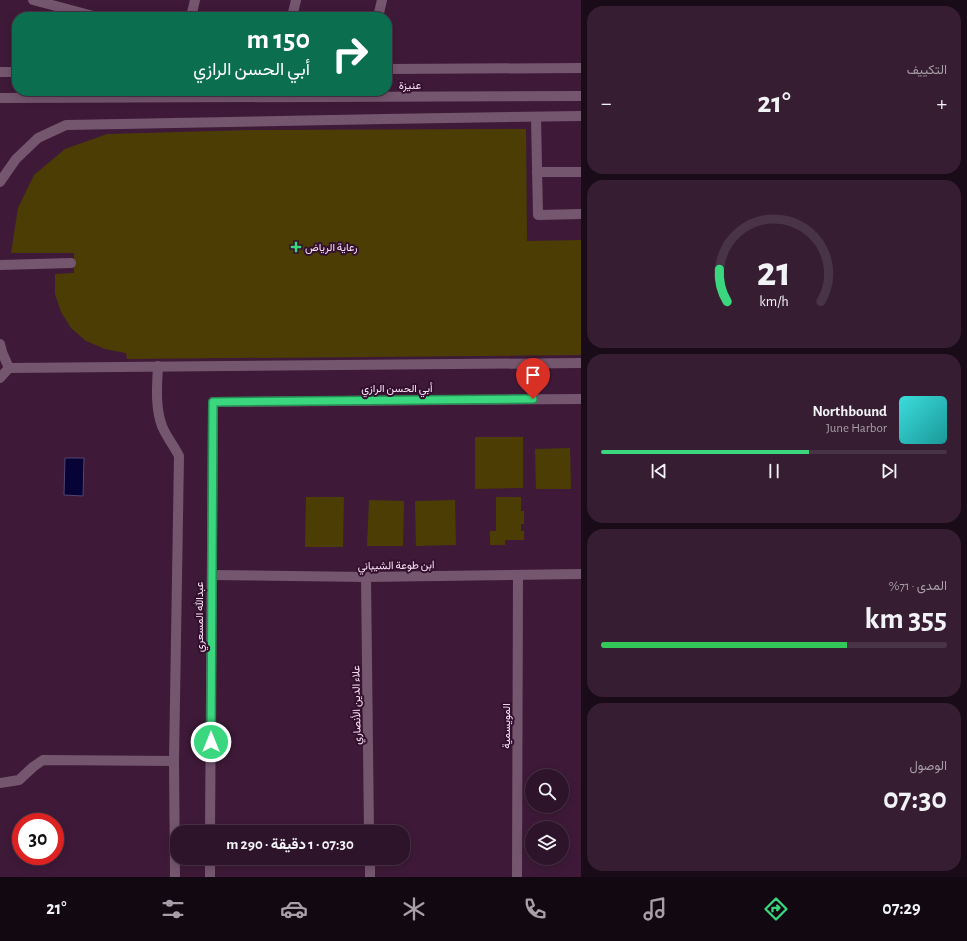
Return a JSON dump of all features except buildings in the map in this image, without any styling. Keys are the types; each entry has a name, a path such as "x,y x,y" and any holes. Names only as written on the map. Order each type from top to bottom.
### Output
{"street":[{"path":"33,0 78,12"},
{"path":"192,12 195,0"},
{"path":"293,12 296,0"},
{"path":"379,12 382,0"},
{"name":"عنيزة","path":"392,69 581,68"},
{"path":"0,72 12,72"},
{"name":"عنيزة","path":"0,98 581,96"},
{"path":"0,182 16,159 38,138 66,125 581,116"},
{"path":"536,117 538,215 581,214"},
{"path":"537,172 581,172"},
{"path":"0,265 71,263"},
{"path":"0,344 9,368"},
{"path":"0,378 9,368 581,363"},
{"path":"158,366 156,396 158,412 162,426 179,456 174,761 175,877"},
{"name":"أبي الحسن الرازي","path":"213,402 581,399"},
{"name":"عبدالله المسعري","path":"210,825 213,402"},
{"name":"ابن طوعة الشيباني","path":"212,576 366,577 581,574"},
{"name":"المويسمية","path":"517,877 518,575"},
{"name":"علاء الدين الأنصاري","path":"366,577 370,825"},
{"path":"0,784 19,780 43,760 174,761"},
{"path":"210,865 210,877"},
{"path":"370,865 370,877"}],"shaded area":[{"path":"65,458 84,458 83,496 64,495"}],"place":[{"name":"رعاية الرياض","path":"296,247"}],"route":[{"path":"211,742 213,402 533,399"}]}
